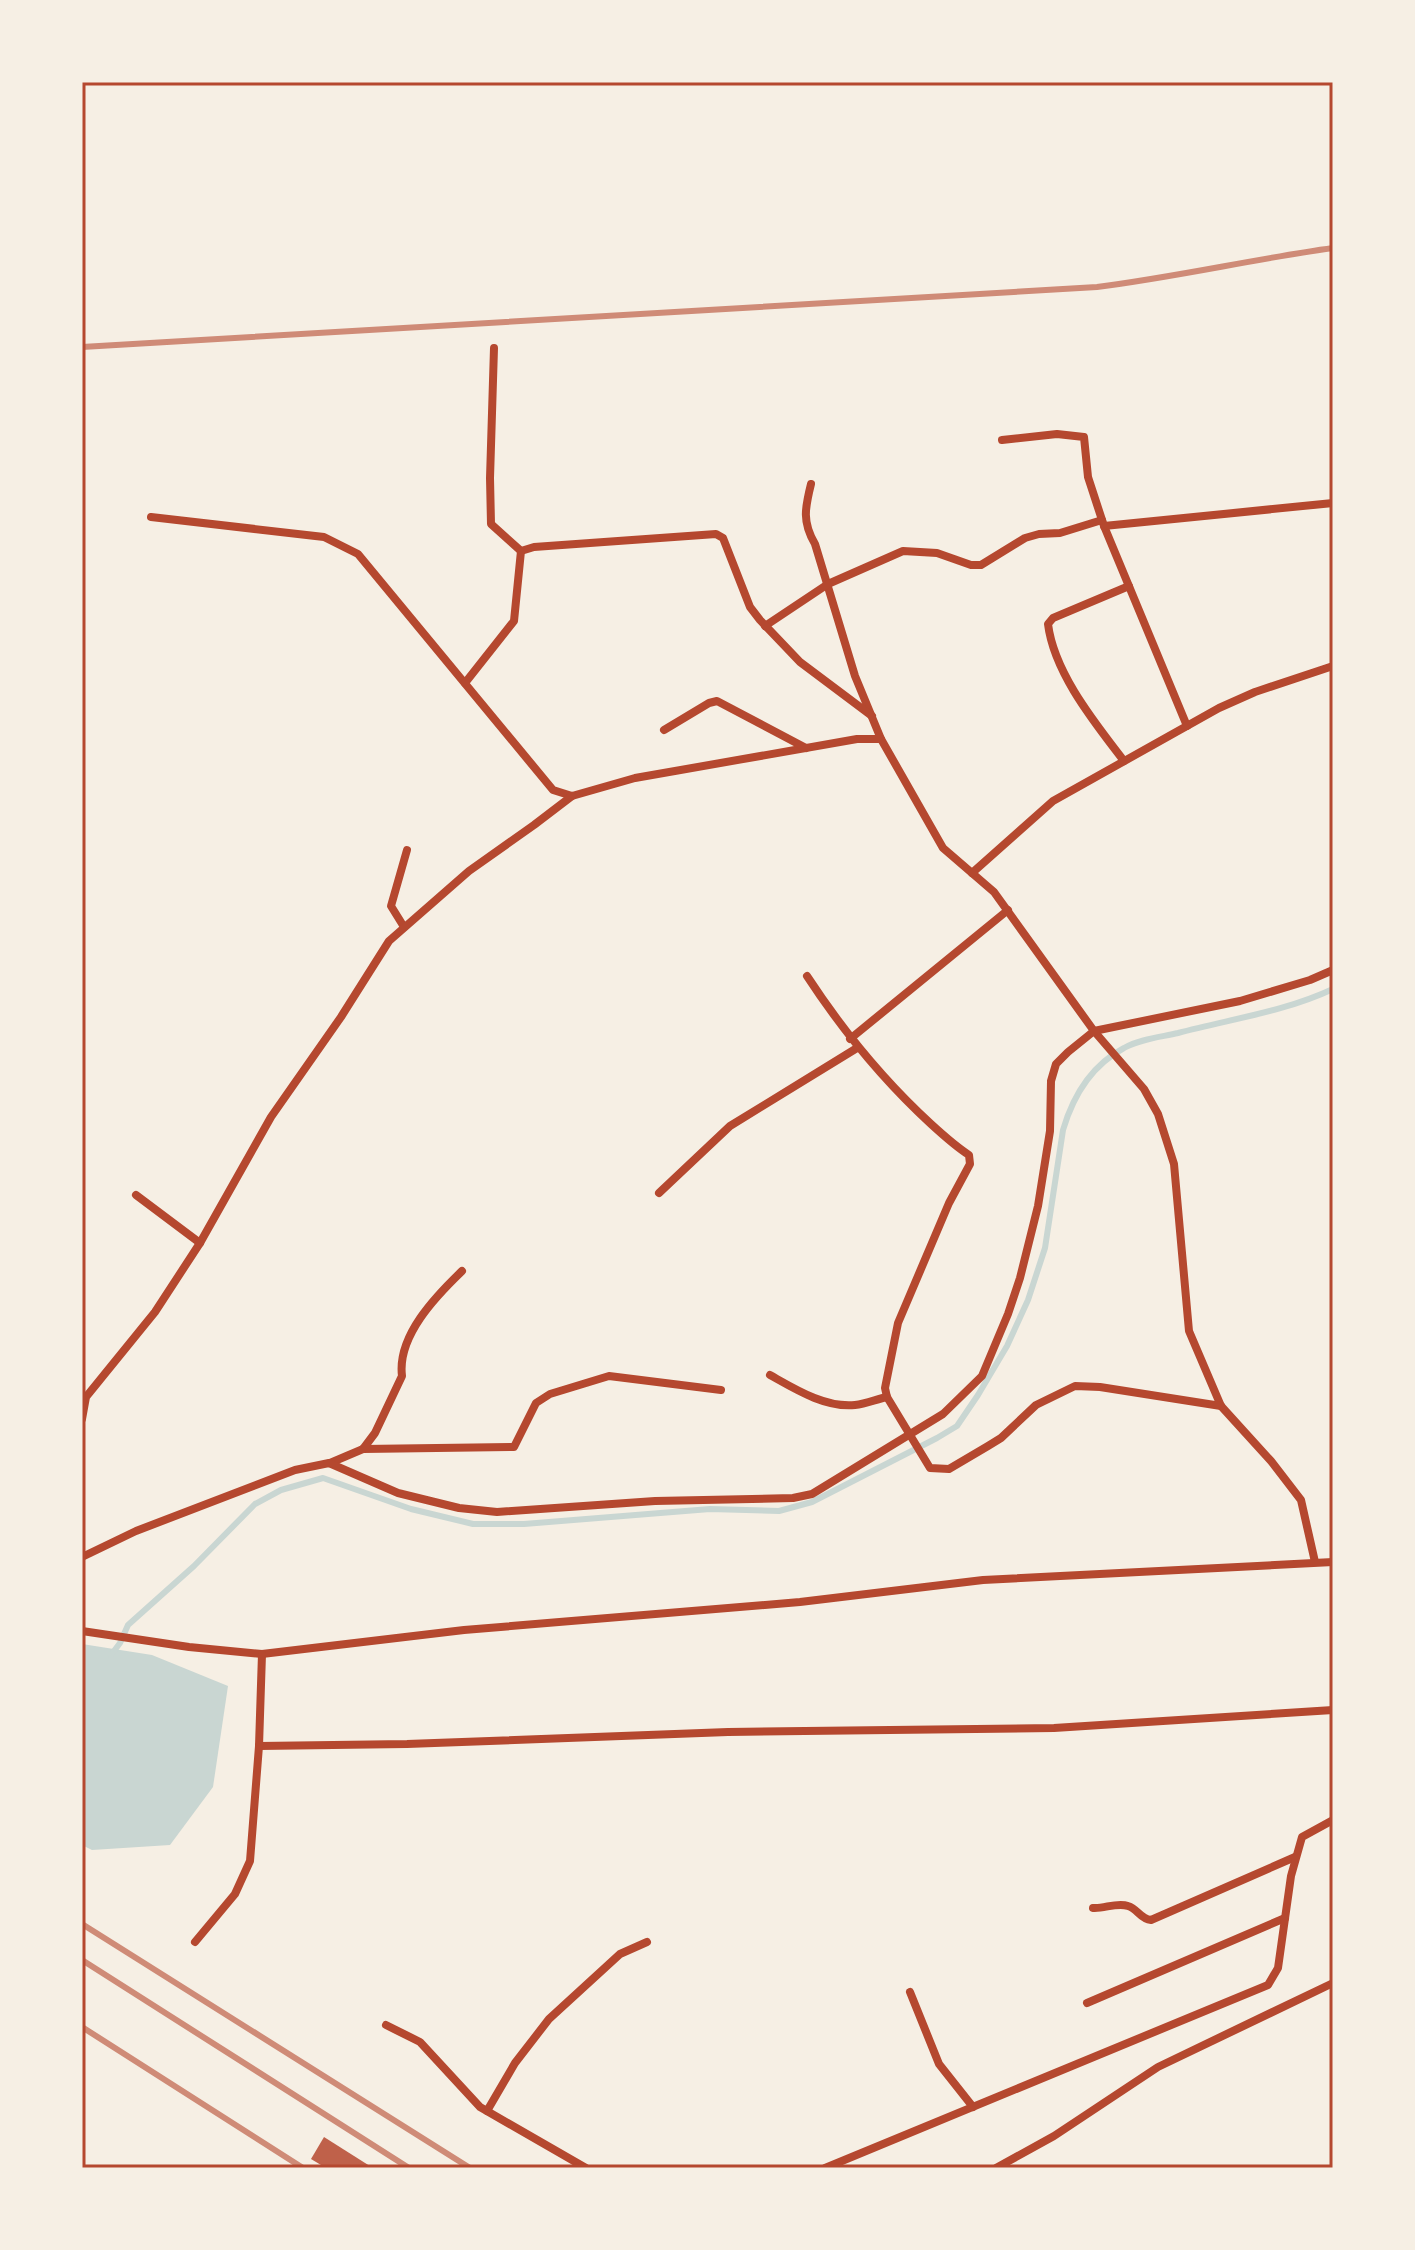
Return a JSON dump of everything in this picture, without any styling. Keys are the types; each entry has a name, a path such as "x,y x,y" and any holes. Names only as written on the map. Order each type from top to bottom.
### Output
{"street":[{"path":"494,348 491,524 521,551"},
{"path":"1002,440 1057,434 1084,437 1088,477 1103,523 1187,726"},
{"path":"811,484 803,513 807,530 815,544 855,676 881,739 943,848 994,892 1094,1031 1144,1089 1158,1114 1174,1164 1189,1331 1221,1406 1271,1461 1301,1500 1315,1562"},
{"path":"765,626 828,584 903,551 937,553 971,565 981,565 1025,538 1103,523 1333,503"},
{"path":"151,517 324,537 358,554 553,790 572,796"},
{"path":"521,551 534,547 716,534 723,538 750,607 765,626 800,662 872,716"},
{"path":"465,683 514,621 521,551"},
{"path":"1124,761 1082,707 1050,640 1048,624 1053,618 1129,586"},
{"path":"972,873 1053,801 1255,692 1333,666"},
{"path":"664,730 717,701 807,748"},
{"path":"82,1419 86,1397 146,1325 200,1243 271,1117 341,1017 389,941 469,871 572,796 635,778 857,739 881,739"},
{"path":"404,927 391,906 407,850"},
{"path":"850,1039 1008,910"},
{"path":"329,1463 398,1493 459,1508 497,1512 655,1501 793,1498 812,1494 912,1437 943,1414 982,1376 1020,1278 1038,1206 1050,1131 1051,1081 1056,1064 1094,1031 1240,1001 1333,970"},
{"path":"807,976 850,1039 898,1094 955,1147 969,1155 970,1164 949,1203 898,1323 885,1388 887,1397 930,1468 949,1469 1001,1438 1036,1405 1075,1386 1100,1387 1221,1406"},
{"path":"659,1193 730,1126 857,1048"},
{"path":"136,1195 200,1243"},
{"path":"363,1449 375,1433 402,1376 409,1337 439,1293 462,1271"},
{"path":"770,1375 801,1393 837,1404 855,1405 887,1397"},
{"path":"82,1557 136,1531 295,1470 329,1463 363,1449 514,1447 536,1403 550,1394 609,1376 721,1390"},
{"path":"82,1631 262,1654 464,1630 800,1602 983,1580 1333,1562"},
{"path":"195,1942 235,1894 250,1861 262,1654"},
{"path":"259,1746 407,1744 728,1732 1054,1728 1333,1710"},
{"path":"825,2168 1268,1985 1278,1968 1295,1857 1302,1837 1333,1820"},
{"path":"1093,1908 1119,1904 1131,1906 1144,1919 1151,1920 1295,1857"},
{"path":"1087,2003 1285,1918"},
{"path":"487,2111 515,2063 549,2019 620,1954 647,1942"},
{"path":"996,2168 1054,2136 1158,2067 1333,1983"},
{"path":"910,1992 939,2064 973,2107"},
{"path":"386,2025 420,2042 480,2107 586,2168"}],"shaded area":[{"path":"82,1644 152,1655 228,1686 213,1787 170,1845 92,1850 82,1845"}],"building":[{"path":"324,2137 373,2168 326,2168 311,2159"}],"waterway":[{"path":"111,1655 128,1625 194,1566 255,1504 281,1490 323,1478 411,1509 473,1524 524,1524 710,1509 779,1511 812,1502 937,1438 957,1426 978,1395 1007,1346 1028,1300 1045,1248 1063,1130 1072,1105 1093,1072 1113,1055 1137,1042 1276,1009 1333,989"}],"railway":[{"path":"82,347 1097,287 1333,248"},
{"path":"82,1924 470,2168"},
{"path":"82,1960 409,2168"},
{"path":"82,2027 303,2168"}]}
